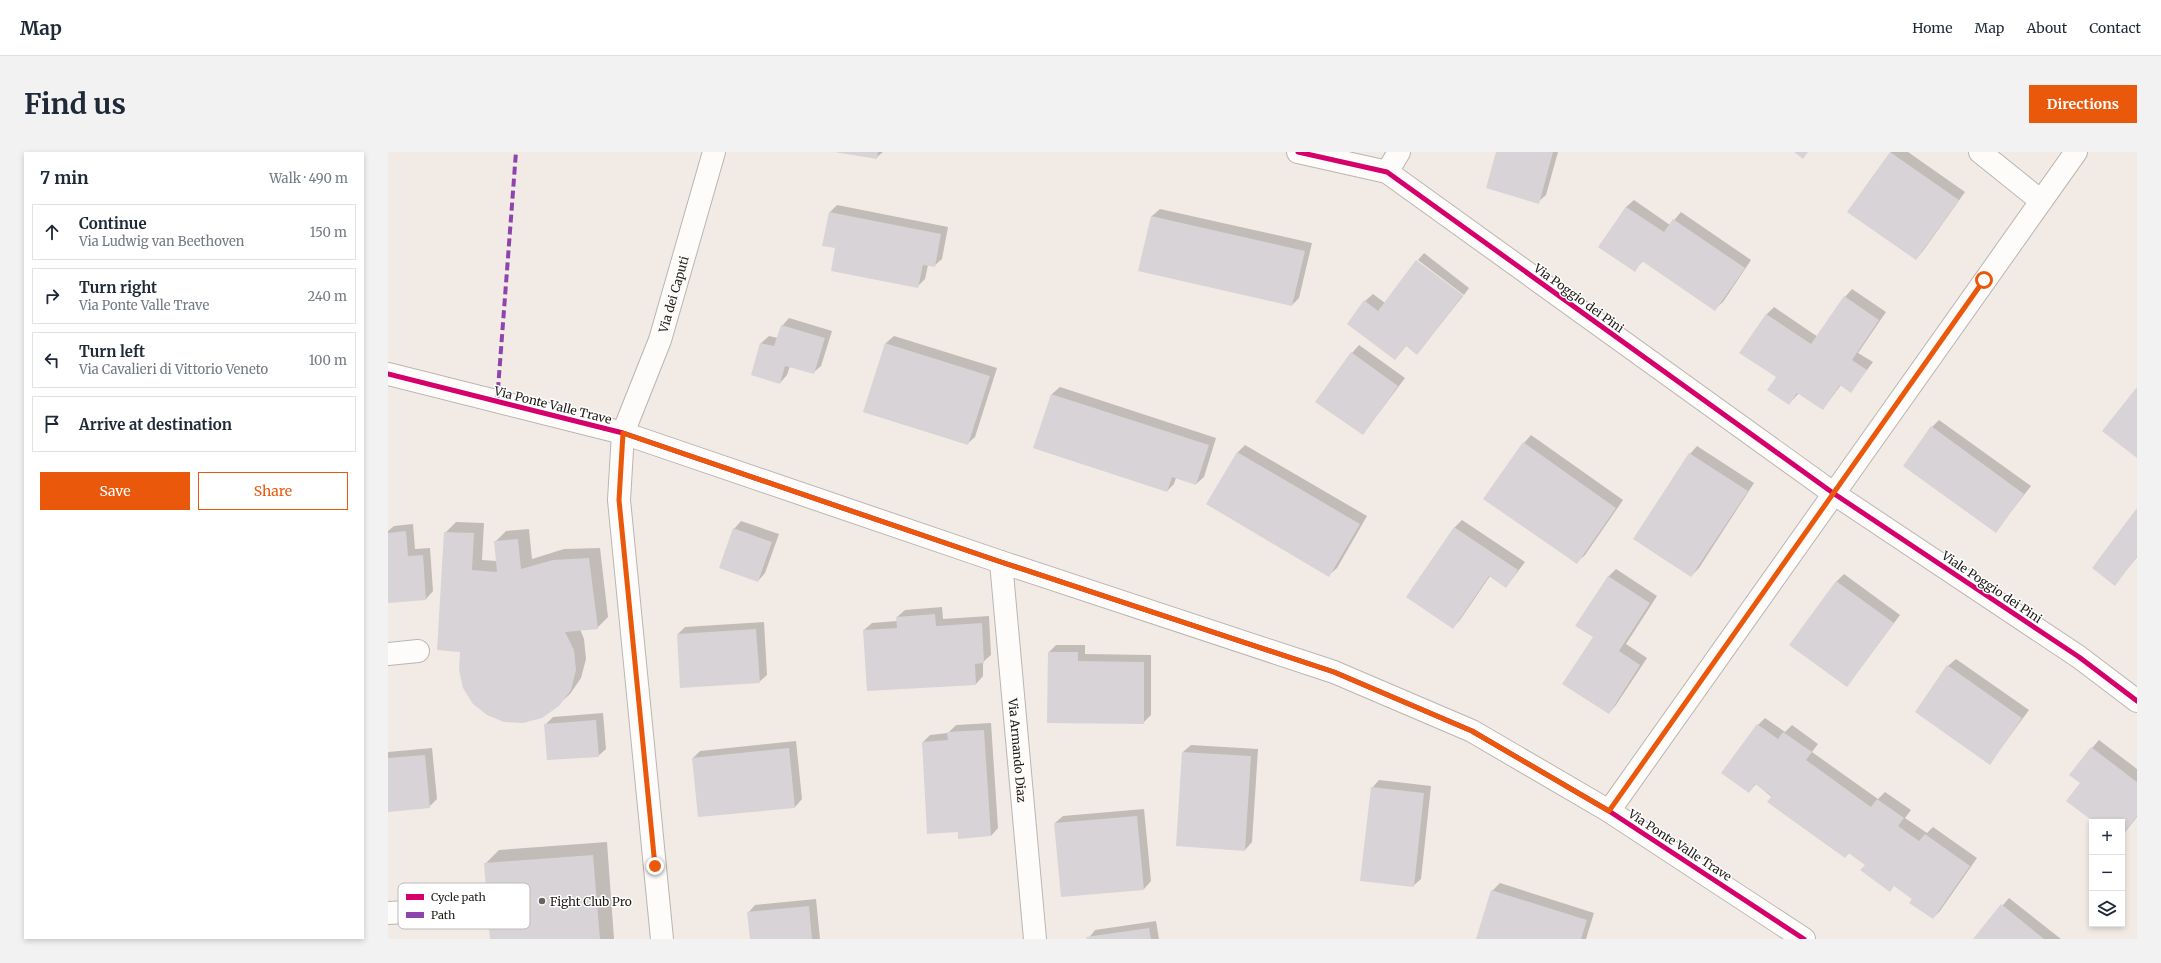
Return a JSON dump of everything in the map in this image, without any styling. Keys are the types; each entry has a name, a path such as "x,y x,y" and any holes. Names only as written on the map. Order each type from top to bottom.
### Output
{"street":[{"name":"Via dei Caputi","path":"662,939 619,500 623,433 660,340 714,152"},
{"name":"Via Poggio dei Pini","path":"1298,152 1387,172 1833,493"},
{"path":"1387,172 1399,152"},
{"path":"1980,152 2041,201"},
{"path":"1609,811 2076,152"},
{"name":"Via Ponte Valle Trave","path":"388,374 623,433 1001,562 1334,672 1472,731 1609,811 1804,939"},
{"name":"Viale Poggio dei Pini","path":"1833,493 2079,657 2137,701"},
{"name":"Via Armando Diaz","path":"1001,562 1035,939"},
{"path":"388,654 418,651"},
{"path":"388,913 398,912"}],"building":[{"path":"835,152 878,152 877,159"},
{"path":"1496,152 1553,152 1539,204 1486,188"},
{"path":"1794,152 1808,152 1803,159"},
{"path":"1890,152 1959,200 1916,260 1847,212"},
{"path":"1626,207 1664,232 1673,219 1745,268 1715,311 1642,261 1635,272 1598,247"},
{"path":"829,212 941,234 935,267 923,265 918,288 831,271 835,248 822,246"},
{"path":"1151,216 1305,251 1292,306 1138,271"},
{"path":"1416,260 1463,295 1417,355 1406,346 1395,360 1347,324 1364,300 1378,311"},
{"path":"1844,296 1879,320 1852,360 1867,370 1851,393 1840,385 1823,410 1797,393 1789,405 1767,390 1776,377 1739,353 1766,314 1811,344"},
{"path":"781,325 825,338 814,374 785,366 780,384 751,375 760,343 774,346"},
{"path":"885,343 990,376 968,445 863,412"},
{"path":"1351,352 1398,386 1363,435 1315,402"},
{"path":"2137,387 2137,458 2102,431"},
{"path":"1051,394 1209,445 1196,485 1172,477 1167,492 1033,448"},
{"path":"1931,426 2024,494 1996,533 1903,466"},
{"path":"1523,442 1616,508 1577,564 1483,499"},
{"path":"1237,452 1360,524 1329,577 1206,504"},
{"path":"1689,453 1748,491 1691,577 1633,539"},
{"path":"2137,508 2137,556 2115,586 2092,568"},
{"path":"1454,527 1518,570 1506,588 1489,576 1453,629 1406,597"},
{"path":"733,528 772,542 758,582 719,568"},
{"path":"406,531 408,556 423,555 426,600 388,603 388,533"},
{"path":"444,532 474,533 472,570 497,572 494,541 518,539 521,569 553,560 589,558 598,629 565,632 574,650 576,670 571,690 559,706 542,718 523,723 504,722 487,715 473,704 463,688 459,670 460,652 437,650"},
{"path":"1608,576 1650,603 1619,651 1640,665 1609,714 1562,684 1593,637 1575,626"},
{"path":"1836,581 1894,623 1847,687 1789,645"},
{"path":"935,614 936,626 982,623 984,663 975,664 976,685 867,691 863,630 897,628 896,617"},
{"path":"756,629 760,683 680,688 677,634"},
{"path":"1048,652 1078,652 1078,661 1144,662 1144,724 1047,723"},
{"path":"1947,665 2022,718 1990,765 1915,712"},
{"path":"596,720 599,757 547,760 544,724"},
{"path":"1757,724 1778,739 1783,732 1812,752 1806,760 1871,807 1877,799 1904,818 1898,826 1919,841 1925,834 1970,866 1933,919 1909,903 1912,899 1894,886 1890,892 1860,870 1865,865 1849,853 1845,858 1767,802 1772,796 1755,784 1749,793 1721,773"},
{"path":"984,730 991,836 958,839 958,832 927,834 922,742 948,740 947,732"},
{"path":"2091,747 2137,782 2137,816 2125,832 2125,819 2090,819 2066,801 2080,783 2069,775"},
{"path":"789,748 795,808 698,817 692,758"},
{"path":"1182,752 1251,756 1245,851 1176,846"},
{"path":"425,755 430,808 388,812 388,758"},
{"path":"1371,787 1424,793 1414,887 1360,881"},
{"path":"1137,816 1144,890 1061,897 1054,823"},
{"name":"Fight Club Pro","path":"593,855 600,939 490,939 489,929 530,929 530,883 486,883 484,863"},
{"path":"1491,890 1587,920 1581,939 1476,939"},
{"path":"2001,904 2044,939 1973,939"},
{"path":"809,906 812,939 750,939 747,912"},
{"path":"1149,928 1151,939 1087,939 1086,937"}],"marked path":[{"path":"497,402 516,152"}],"cycle path":[{"path":"1298,152 1387,172 1833,493 2079,657 2137,701"},
{"path":"388,374 623,433 1001,562 1334,672 1472,731 1609,811 1804,939"}],"place":[{"name":"Fight Club Pro","path":"542,901"}],"route":[{"path":"655,866 619,500 623,433 1001,562 1334,672 1472,731 1609,811 1984,280"}]}
